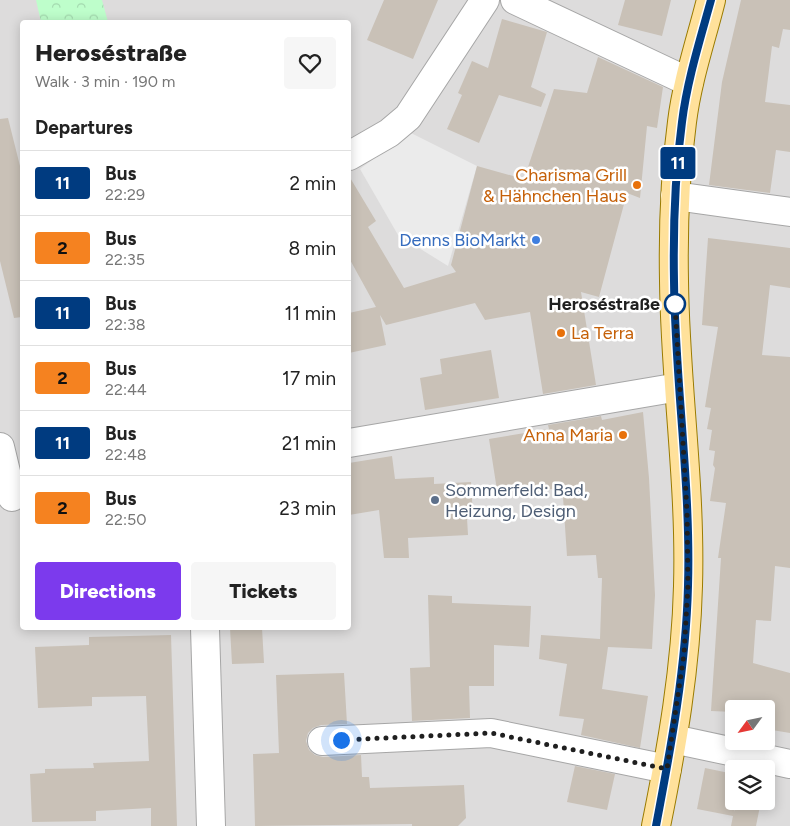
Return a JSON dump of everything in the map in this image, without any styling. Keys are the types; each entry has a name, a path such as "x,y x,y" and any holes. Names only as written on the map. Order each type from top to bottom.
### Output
{"main road":[{"path":"656,826 673,739 684,654 688,585 687,512 674,281 675,196 682,121 689,82 711,0"}],"street":[{"path":"351,155 389,133 408,117 485,0"},
{"path":"515,0 689,82"},
{"path":"675,196 790,212"},
{"path":"351,443 679,387"},
{"path":"0,447 12,497"},
{"path":"206,630 211,826"},
{"path":"322,741 491,733 667,769"},
{"path":"673,739 790,764"}],"shaded area":[{"path":"0,0 790,0 790,826 0,826"},
{"path":"409,132 477,166 448,266 398,235 360,169"}],"green space":[{"path":"36,0 102,0 107,20 41,20"}],"building":[{"path":"384,0 438,0 413,59 367,40"},
{"path":"625,0 671,0 662,36 618,25"},
{"path":"741,0 790,0 790,30 783,29 779,48 772,46 765,102 790,105 790,152 776,150 770,193 709,185 722,82"},
{"path":"502,19 547,32 531,87 546,94 541,107 499,95 479,143 447,129 462,95 458,93 472,61 488,68"},
{"path":"598,57 663,87 657,128 647,126 640,198 627,193 599,297 581,292 596,385 543,394 530,312 485,320 475,303 386,325 380,315 386,345 351,353 351,313 376,307 351,262 351,179 376,221 368,227 404,288 456,272 451,265 477,166 524,179 554,89 587,93"},
{"path":"8,118 20,166 20,317 14,318 0,261 0,119"},
{"path":"708,238 790,248 790,288 770,285 762,355 790,357 790,568 775,566 771,621 756,620 753,663 790,673 790,733 775,730 775,700 725,700 725,712 711,711 721,558 718,558 726,503 710,501 715,468 713,465 715,451 709,450 712,430 707,429 711,408 705,407 718,327 702,325"},
{"path":"491,350 499,398 425,410 420,378 442,374 440,359"},
{"path":"643,412 649,478 655,595 652,649 608,647 602,689 648,696 640,748 581,735 584,719 559,716 567,664 539,659 541,635 600,639 602,578 598,578 596,555 567,556 563,497 557,498 557,489 497,490 489,439 549,429 548,425 601,416 602,420"},
{"path":"392,456 395,479 434,477 434,484 471,482 473,517 467,518 468,535 408,538 409,558 384,558 379,510 351,515 351,463"},
{"path":"428,595 452,596 452,603 531,606 529,647 494,645 494,686 469,686 470,718 412,721 410,668 430,667"},
{"path":"230,630 262,630 264,663 232,664"},
{"path":"171,635 177,826 151,826 151,808 96,811 96,821 32,822 30,774 45,773 45,769 94,768 93,763 149,761 146,696 92,697 92,706 38,708 35,647 89,645 89,637"},
{"path":"344,673 347,724 321,725 313,728 308,733 306,741 309,750 315,755 323,757 361,755 362,777 369,777 370,788 464,785 466,818 458,826 412,826 412,824 255,826 253,754 279,753 276,675"},
{"path":"575,766 615,774 607,810 567,802"},
{"path":"705,768 725,772 725,810 734,810 734,812 734,810 759,810 756,826 731,826 733,816 697,809"}],"bus line":[{"name":"11","path":"656,826 673,739 684,654 688,585 687,512 674,281 675,196 682,121 689,82 711,0"}],"place":[{"name":"Charisma Grill & Hähnchen Haus","path":"637,185"},
{"name":"Denns BioMarkt","path":"536,240"},
{"name":"Heroséstraße","path":"675,304"},
{"name":"La Terra","path":"561,333"},
{"name":"Anna Maria","path":"623,435"},
{"name":"Sommerfeld: Bad, Heizung, Design","path":"435,500"}],"route":[{"path":"341,740 491,733 667,769 673,739 684,654 688,585 687,512 675,304"}]}
